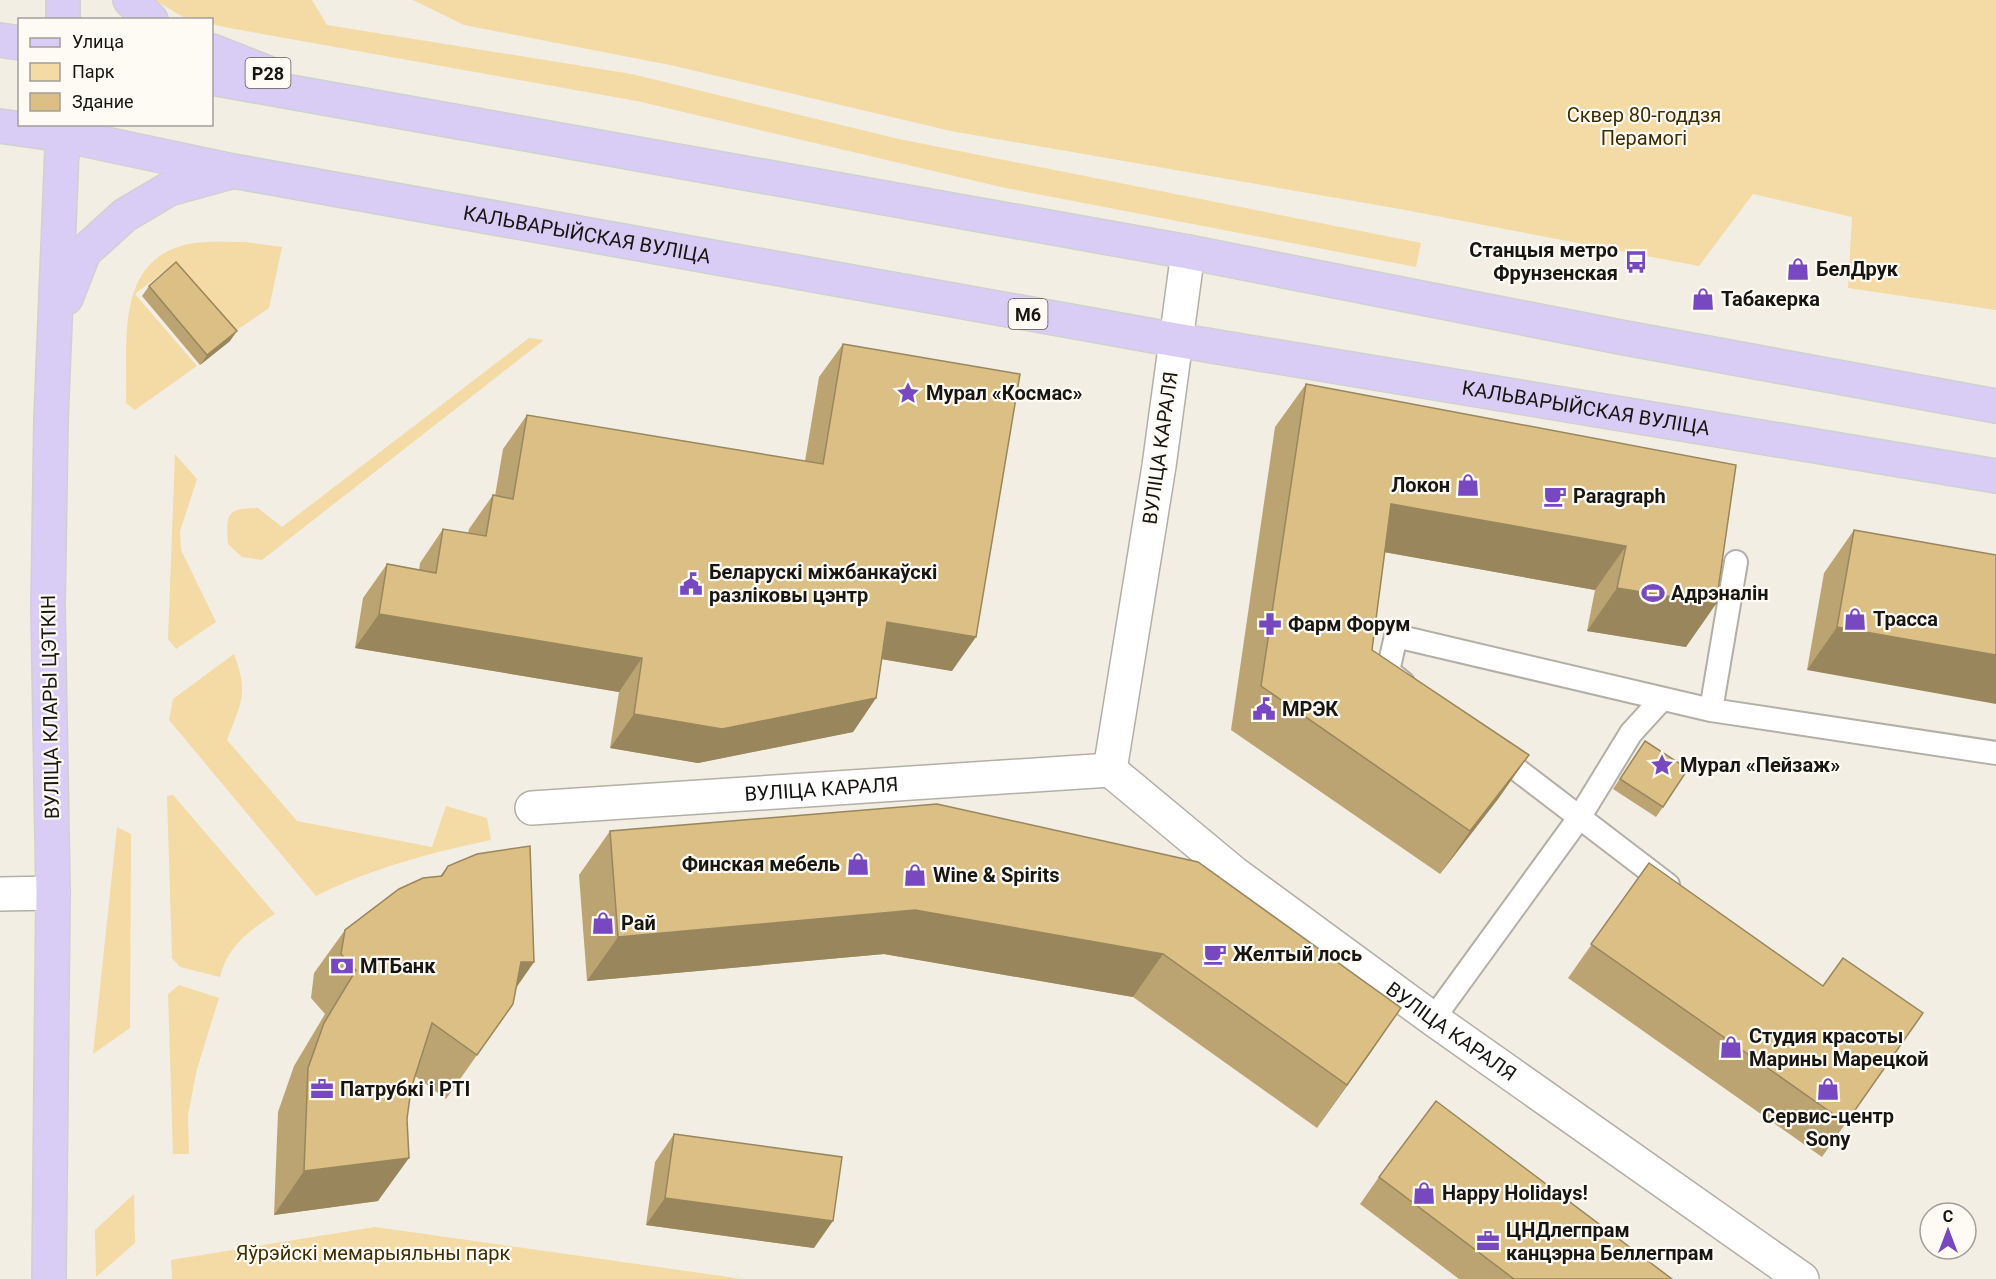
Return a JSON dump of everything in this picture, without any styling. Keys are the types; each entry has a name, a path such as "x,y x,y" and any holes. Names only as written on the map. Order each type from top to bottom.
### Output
{"main road":[{"path":"63,0 63,18"},
{"path":"130,0 149,18"},
{"path":"0,40 18,43"},
{"name":"Р28","path":"213,51 325,97"},
{"path":"213,78 1188,252 1620,337 1996,406"},
{"name":"КАЛЬВАРЫЙСКАЯ ВУЛІЦА","path":"0,126 63,130 233,171 1176,340 1996,476"},
{"name":"ВУЛІЦА КЛАРЫ ЦЭТКІН","path":"49,1279 53,892 48,606 51,420 57,319 63,130"},
{"path":"57,319 84,252 125,215 169,189 233,171"},
{"path":"1176,340 1188,252"},
{"name":"ВУЛІЦА КАРАЛЯ","path":"1110,770 1159,466 1176,340"},
{"name":"ВУЛІЦА КАРАЛЯ","path":"532,808 1110,770 1234,873 1433,1020 1802,1279"},
{"path":"0,894 53,892"}],"lane":[{"path":"1711,710 1736,562"},
{"path":"1424,699 1388,671 1396,636 1711,710 1996,753"},
{"path":"1433,1020 1579,818 1631,733 1662,699"},
{"path":"1479,741 1680,895"}],"green space":[{"path":"155,0 312,0 327,25 632,74 899,139 1421,243 1416,267 1001,187 637,101 229,28 213,24 213,18 183,17"},
{"name":"Сквер 80-годдзя Перамогі","path":"413,0 1996,0 1996,310 1848,288 1852,217 1753,194 1699,266 1400,209 951,131 670,65 464,25"},
{"path":"245,242 282,247 269,308 231,334 169,268 135,294 197,366 135,410 126,403 126,354 130,305 137,283 149,265 168,251 194,243"},
{"path":"529,338 544,340 262,560 242,557 228,544 228,519 234,511 258,508 282,527"},
{"path":"175,454 197,479 180,531 181,550 216,622 176,649 168,639"},
{"path":"234,654 239,667 242,689 239,707 227,740 297,821 432,847 446,806 487,818 491,840 402,862 358,877 316,896 169,720 173,699"},
{"path":"173,795 275,914 240,940 223,966 220,977 180,967 172,958 167,796"},
{"path":"117,827 131,834 130,1028 93,1054"},
{"path":"179,985 219,998 197,1069 188,1115 189,1154 173,1154 168,994"},
{"path":"134,1194 135,1243 96,1277 95,1230"},
{"name":"Яўрэйскі мемарыяльны парк","path":"375,1227 743,1279 172,1279 171,1260"}],"building":[{"path":"176,262 237,331 207,355 149,286"},
{"name":"Беларускі міжбанкаўскі разліковы цэнтр","path":"843,344 1020,374 976,637 887,622 876,698 722,729 634,714 642,658 379,614 387,564 436,573 443,529 486,536 493,495 513,499 527,415 823,464"},
{"path":"1306,384 1736,465 1716,604 1617,588 1626,546 1391,504 1372,650 1529,755 1470,831 1261,686"},
{"path":"1854,530 1996,555 1996,655 1837,627"},
{"path":"1645,741 1688,769 1663,807 1620,779"},
{"path":"937,804 1198,862 1401,1008 1347,1085 1163,954 915,910 618,937 610,831"},
{"path":"530,846 534,962 521,962 513,1004 477,1055 432,1023 411,1089 407,1119 409,1158 304,1171 308,1068 324,1023 356,970 341,954 345,930 399,889 423,878 442,876 448,866 477,854"},
{"path":"1649,863 1823,986 1843,958 1923,1013 1846,1123 1591,944"},
{"path":"1436,1101 1672,1279 1514,1279 1379,1177"},
{"path":"674,1134 842,1157 833,1221 665,1198"}],"place":[{"name":"Станцыя метро Фрунзенская","path":"1636,262"},
{"name":"БелДрук","path":"1798,269"},
{"name":"Табакерка","path":"1703,299"},
{"name":"Мурал «Космас»","path":"908,393"},
{"name":"Локон","path":"1468,485"},
{"name":"Paragraph","path":"1555,496"},
{"name":"Беларускі міжбанкаўскі разліковы цэнтр","path":"691,584"},
{"name":"Адрэналін","path":"1653,593"},
{"name":"Трасса","path":"1855,619"},
{"name":"Фарм Форум","path":"1270,624"},
{"name":"МРЭК","path":"1264,709"},
{"name":"Мурал «Пейзаж»","path":"1662,765"},
{"name":"Финская мебель","path":"858,864"},
{"name":"Wine & Spirits","path":"915,875"},
{"name":"Рай","path":"603,923"},
{"name":"Желтый лось","path":"1215,954"},
{"name":"МТБанк","path":"342,966"},
{"name":"Студия красоты Марины Марецкой","path":"1731,1047"},
{"name":"Патрубкі і РТІ","path":"322,1089"},
{"name":"Сервис-центр Sony","path":"1828,1089"},
{"name":"Happy Holidays!","path":"1424,1193"},
{"name":"ЦНДлегпрам канцэрна Беллегпрам","path":"1488,1241"}]}
